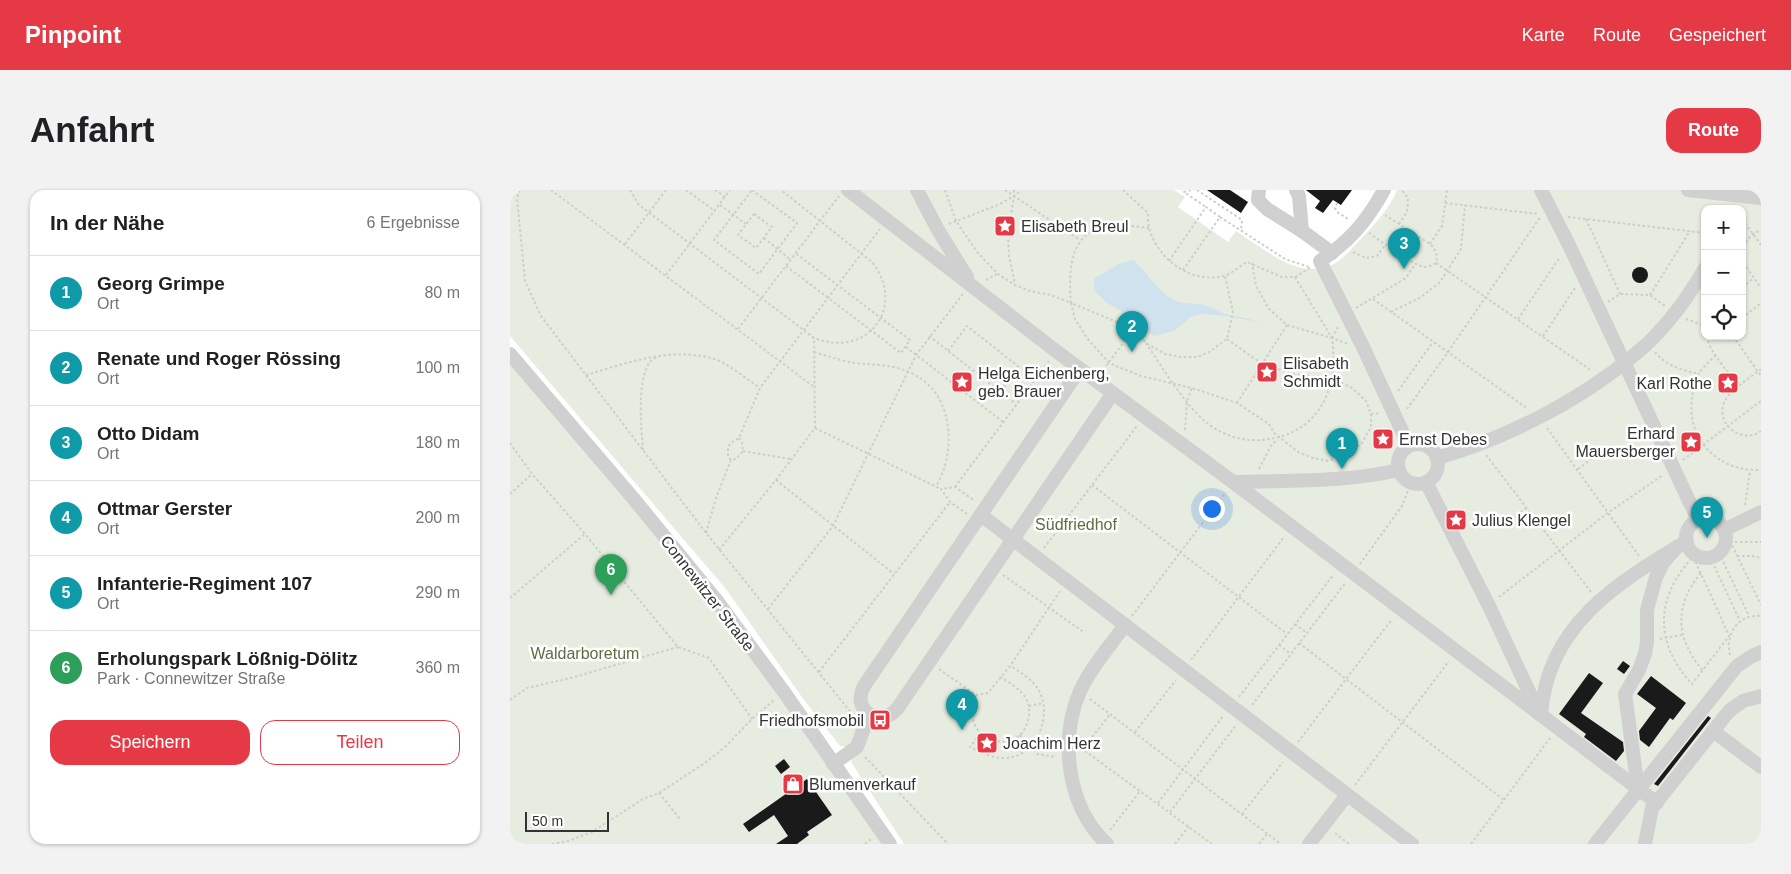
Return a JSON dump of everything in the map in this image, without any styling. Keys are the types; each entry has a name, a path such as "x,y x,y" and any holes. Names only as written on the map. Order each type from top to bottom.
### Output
{"street":[{"path":"848,190 1056,351 1233,482 1657,803"},
{"path":"917,190 938,230 971,284"},
{"path":"1259,190 1258,200 1267,209 1302,231 1338,249"},
{"path":"1296,190 1299,196 1302,231"},
{"path":"1384,190 1361,227 1338,249 1320,261 1409,446"},
{"path":"1540,190 1569,245 1698,520"},
{"path":"1688,190 1730,192 1761,198"},
{"path":"1728,205 1730,192"},
{"path":"1436,458 1479,445 1571,399 1603,378 1648,343 1674,314 1701,275"},
{"name":"Connewitzer Straße","path":"510,354 633,498 707,589 784,692 890,844"},
{"path":"1080,369 864,686 861,691 860,701 869,714 878,718 884,718 893,713 1113,393"},
{"path":"1409,446 1424,446 1433,452 1436,458 1436,471 1431,479 1426,482 1411,483 1402,477 1399,470 1399,458 1401,453 1409,446"},
{"path":"1233,482 1333,481 1399,470"},
{"path":"1426,482 1541,716"},
{"path":"1686,548 1704,558 1714,555 1725,545 1733,529 1761,512"},
{"path":"981,515 1412,844"},
{"path":"1638,789 1624,694 1639,670 1645,654 1647,610 1656,577 1664,564 1686,548 1688,531 1693,523 1698,520 1713,519 1733,529 1761,525"},
{"path":"1541,716 1545,682 1556,657 1578,624 1598,601 1646,566 1686,548"},
{"path":"1105,842 1089,824 1080,804 1072,779 1068,757 1068,738 1080,691 1095,666 1126,626"},
{"path":"1595,844 1737,666 1761,652"},
{"path":"1645,844 1652,808 1728,711 1743,701 1761,696"},
{"path":"833,764 857,747 869,714"},
{"path":"1713,732 1761,768"},
{"path":"1309,844 1347,795"}],"path":[{"path":"520,190 517,198 525,281 541,316 706,533 863,729"},
{"path":"551,190 813,386"},
{"path":"630,190 639,205 814,338 838,344 862,338 871,331 881,318 884,308 886,296 884,283 876,267 821,220 781,190"},
{"path":"625,244 666,190"},
{"path":"686,190 715,211"},
{"path":"715,190 725,197"},
{"path":"666,275 730,190"},
{"path":"752,190 797,223 759,274 714,240 733,215 752,190"},
{"path":"738,330 843,190"},
{"path":"945,190 956,221 977,252 998,274 1015,285 1030,291 1051,295 1134,329 1146,343 1172,383 1205,422 1218,431 1234,437 1253,441 1280,438 1294,433 1312,419 1325,398 1332,378 1334,357 1332,338 1295,278"},
{"path":"1005,190 1080,240"},
{"path":"1014,190 1008,236 1009,256 1015,285"},
{"path":"938,230 1000,204 1021,190"},
{"path":"1123,190 1148,213 1149,228 1157,246 1169,261 1183,271 1203,277 1225,276 1247,262 1282,277 1295,278 1312,268 1285,259 1241,231 1184,192 1191,190"},
{"path":"1198,190 1242,220 1241,231"},
{"path":"1399,224 1407,212 1408,198 1402,190"},
{"path":"1430,244 1442,226 1447,190"},
{"path":"1337,203 1335,208 1337,212 1415,264 1425,267 1436,263 1437,256 1430,244 1374,208"},
{"path":"1371,414 1393,412 1448,352 1542,214 1445,203"},
{"path":"720,205 746,224"},
{"path":"1391,312 1421,296 1440,282 1461,249 1466,206"},
{"path":"1169,261 1206,207"},
{"path":"754,214 772,228 756,248 738,235 746,224 754,214"},
{"path":"1553,216 1701,232"},
{"path":"1183,271 1220,217"},
{"path":"1585,219 1620,294"},
{"path":"731,460 728,456 728,447 731,442 739,438 760,388 887,220"},
{"path":"1149,228 1117,225 1098,228 1080,240 1072,256 1071,303 1075,319 1087,338 1109,363 1141,376 1192,388 1237,403 1268,424 1280,438 1298,452 1313,458 1328,461 1347,454 1362,443 1371,427 1371,414 1366,401 1352,388 1332,378 1297,375 1262,364 1226,339"},
{"path":"1746,225 1761,245"},
{"path":"1743,250 1745,242 1752,233 1761,230"},
{"path":"1650,295 1690,231"},
{"path":"764,238 791,260"},
{"path":"1338,249 1366,258 1377,256 1386,244"},
{"path":"1518,319 1569,245"},
{"path":"786,266 901,353 906,347 910,340 796,253"},
{"path":"1252,263 1256,286 1269,309 1288,325 1332,338"},
{"path":"1436,263 1603,378"},
{"path":"1346,314 1406,278 1415,264"},
{"path":"1746,266 1761,288"},
{"path":"1146,343 1165,354 1197,357 1210,352 1226,339 1233,312 1225,276"},
{"path":"1543,336 1583,276"},
{"path":"1746,284 1754,278"},
{"path":"768,609 833,526 916,355 971,284"},
{"path":"1598,308 1620,294 1650,295 1674,314 1701,324"},
{"path":"1373,299 1539,416 1646,566"},
{"path":"1746,315 1761,303"},
{"path":"1237,403 1288,325"},
{"path":"948,351 968,326 1019,367 1000,392"},
{"path":"1095,380 1134,329"},
{"path":"929,336 1016,404"},
{"path":"720,550 815,428 813,386 814,338"},
{"path":"1707,340 1739,386"},
{"path":"1736,340 1761,376"},
{"path":"1393,412 1434,342"},
{"path":"1648,343 1662,361 1684,371 1698,374"},
{"path":"906,347 1003,422"},
{"path":"815,428 936,487 941,489 955,487 1056,351"},
{"path":"814,352 852,363 896,367 908,371 932,387 941,400 946,414 948,448 944,468 936,487"},
{"path":"585,375 661,355 684,354 716,359 760,388"},
{"path":"643,450 640,418 643,377 650,362 661,355"},
{"path":"1716,355 1698,374 1693,390 1690,410 1694,428 1703,445 1717,458 1733,467 1750,471 1761,470"},
{"path":"1761,369 1729,394 1723,404 1722,416 1727,426 1736,433 1746,436 1758,434 1761,431"},
{"path":"1178,442 1184,431 1187,402 1192,388"},
{"path":"1488,606 1609,512 1673,468 1761,401"},
{"path":"1037,558 1144,416"},
{"path":"731,460 736,459 743,451 742,442 739,438"},
{"path":"1252,481 1272,444 1280,438"},
{"path":"510,443 532,474 585,534 678,647 709,658 752,719"},
{"path":"1479,445 1598,601"},
{"path":"1578,469 1604,449"},
{"path":"743,451 791,460"},
{"path":"706,533 716,498 731,460"},
{"path":"1750,471 1733,529 1737,556 1761,605"},
{"path":"510,494 532,474"},
{"path":"776,480 894,574"},
{"path":"1126,626 1233,482"},
{"path":"1170,812 1194,778 1244,716 1353,573 1402,506 1411,483"},
{"path":"1092,485 1287,634"},
{"path":"955,487 981,515"},
{"path":"941,489 950,502 981,515"},
{"path":"818,672 950,502"},
{"path":"1504,524 1526,508"},
{"path":"1135,732 1292,527"},
{"path":"1733,529 1761,542"},
{"path":"510,598 585,534"},
{"path":"1686,548 1701,573 1729,636 1730,657 1737,666"},
{"path":"1686,548 1681,569 1671,586 1665,604 1663,620 1665,638 1672,657 1680,672 1692,684 1740,621 1750,617 1761,616"},
{"path":"1714,555 1750,617"},
{"path":"1714,555 1740,621"},
{"path":"1737,556 1761,558"},
{"path":"1158,803 1341,564"},
{"path":"993,568 1086,633"},
{"path":"1701,573 1692,584 1683,602 1681,616 1682,635 1686,648 1702,671"},
{"path":"929,662 976,695 988,693 1010,666 1067,581"},
{"path":"1242,814 1400,609"},
{"path":"1295,624 1307,633"},
{"path":"1647,642 1682,635"},
{"path":"1299,643 1504,800"},
{"path":"1279,645 1291,654"},
{"path":"510,700 527,688 571,678 678,647"},
{"path":"1347,795 1456,652"},
{"path":"980,734 970,747 986,754 1003,758 1023,752 1038,737 1045,714 1043,703 1036,686 1029,678 1010,666"},
{"path":"976,695 971,712 972,720 980,734 990,740 1000,741 1012,740 1020,735 1028,724 1029,706 1021,692 1001,677"},
{"path":"1080,691 1281,844"},
{"path":"552,844 568,841 592,832 705,764 725,747 752,719 784,692"},
{"path":"1029,706 1043,703"},
{"path":"1083,749 1110,714"},
{"path":"1471,844 1557,728"},
{"path":"1020,735 1037,754 1049,757 1068,757"},
{"path":"1068,738 1212,844"},
{"path":"986,754 990,740"},
{"path":"857,747 948,844"},
{"path":"1105,842 1141,790"},
{"path":"659,793 680,819"},
{"path":"1325,825 1349,844"},
{"path":"1175,844 1188,826"},
{"path":"1259,844 1267,834"}],"green space":[{"name":"Südfriedhof","path":"510,190 1174,190 1185,197 1178,207 1228,242 1236,231 1280,260 1304,268 1317,269 1329,266 1345,256 1380,218 1397,190 1761,190 1761,844 904,844 851,762 853,756 846,747 840,746 804,700 726,589 510,336"},
{"name":"Waldarboretum","path":"510,354 707,589 887,844 510,844"}],"water":[{"path":"1133,260 1162,292 1174,300 1204,305 1232,316 1252,321 1204,314 1192,316 1174,331 1154,336 1129,321 1120,310 1107,303 1094,290 1094,279 1119,264"}],"building":[{"path":"1207,190 1230,190 1248,202 1241,213"},
{"path":"1306,190 1352,190 1341,205 1333,200 1323,213 1315,208 1320,201"},
{"path":"1640,267 1646,269 1648,275 1646,281 1640,283 1634,281 1632,275 1634,269"},
{"path":"1623,661 1630,666 1624,674 1617,669"},
{"path":"1589,673 1603,683 1581,713 1623,742 1624,751 1616,761 1584,737 1586,734 1559,714"},
{"path":"1651,676 1686,703 1673,720 1670,718 1649,747 1640,740 1639,731 1656,708 1637,694"},
{"path":"1708,716 1711,718 1658,786 1654,784"},
{"path":"784,759 790,767 781,774 775,766"},
{"path":"807,779 832,815 807,832 809,835 797,844 776,844 788,836 774,815 749,832 743,824"}],"place":[{"name":"Elisabeth Breul","path":"1005,226"},
{"name":"Otto Didam","path":"1404,269"},
{"name":"Renate und Roger Rössing","path":"1132,352"},
{"name":"Elisabeth Schmidt","path":"1267,372"},
{"name":"Helga Eichenberg, geb. Brauer","path":"962,382"},
{"name":"Karl Rothe","path":"1728,383"},
{"name":"Ernst Debes","path":"1383,439"},
{"name":"Erhard Mauersberger","path":"1691,442"},
{"name":"Georg Grimpe","path":"1342,469"},
{"name":"Julius Klengel","path":"1456,520"},
{"name":"Infanterie-Regiment 107","path":"1707,538"},
{"name":"Erholungspark Lößnig-Dölitz","path":"611,595"},
{"name":"Friedhofsmobil","path":"880,720"},
{"name":"Ottmar Gerster","path":"962,730"},
{"name":"Joachim Herz","path":"987,743"},
{"name":"Blumenverkauf","path":"793,784"}]}
